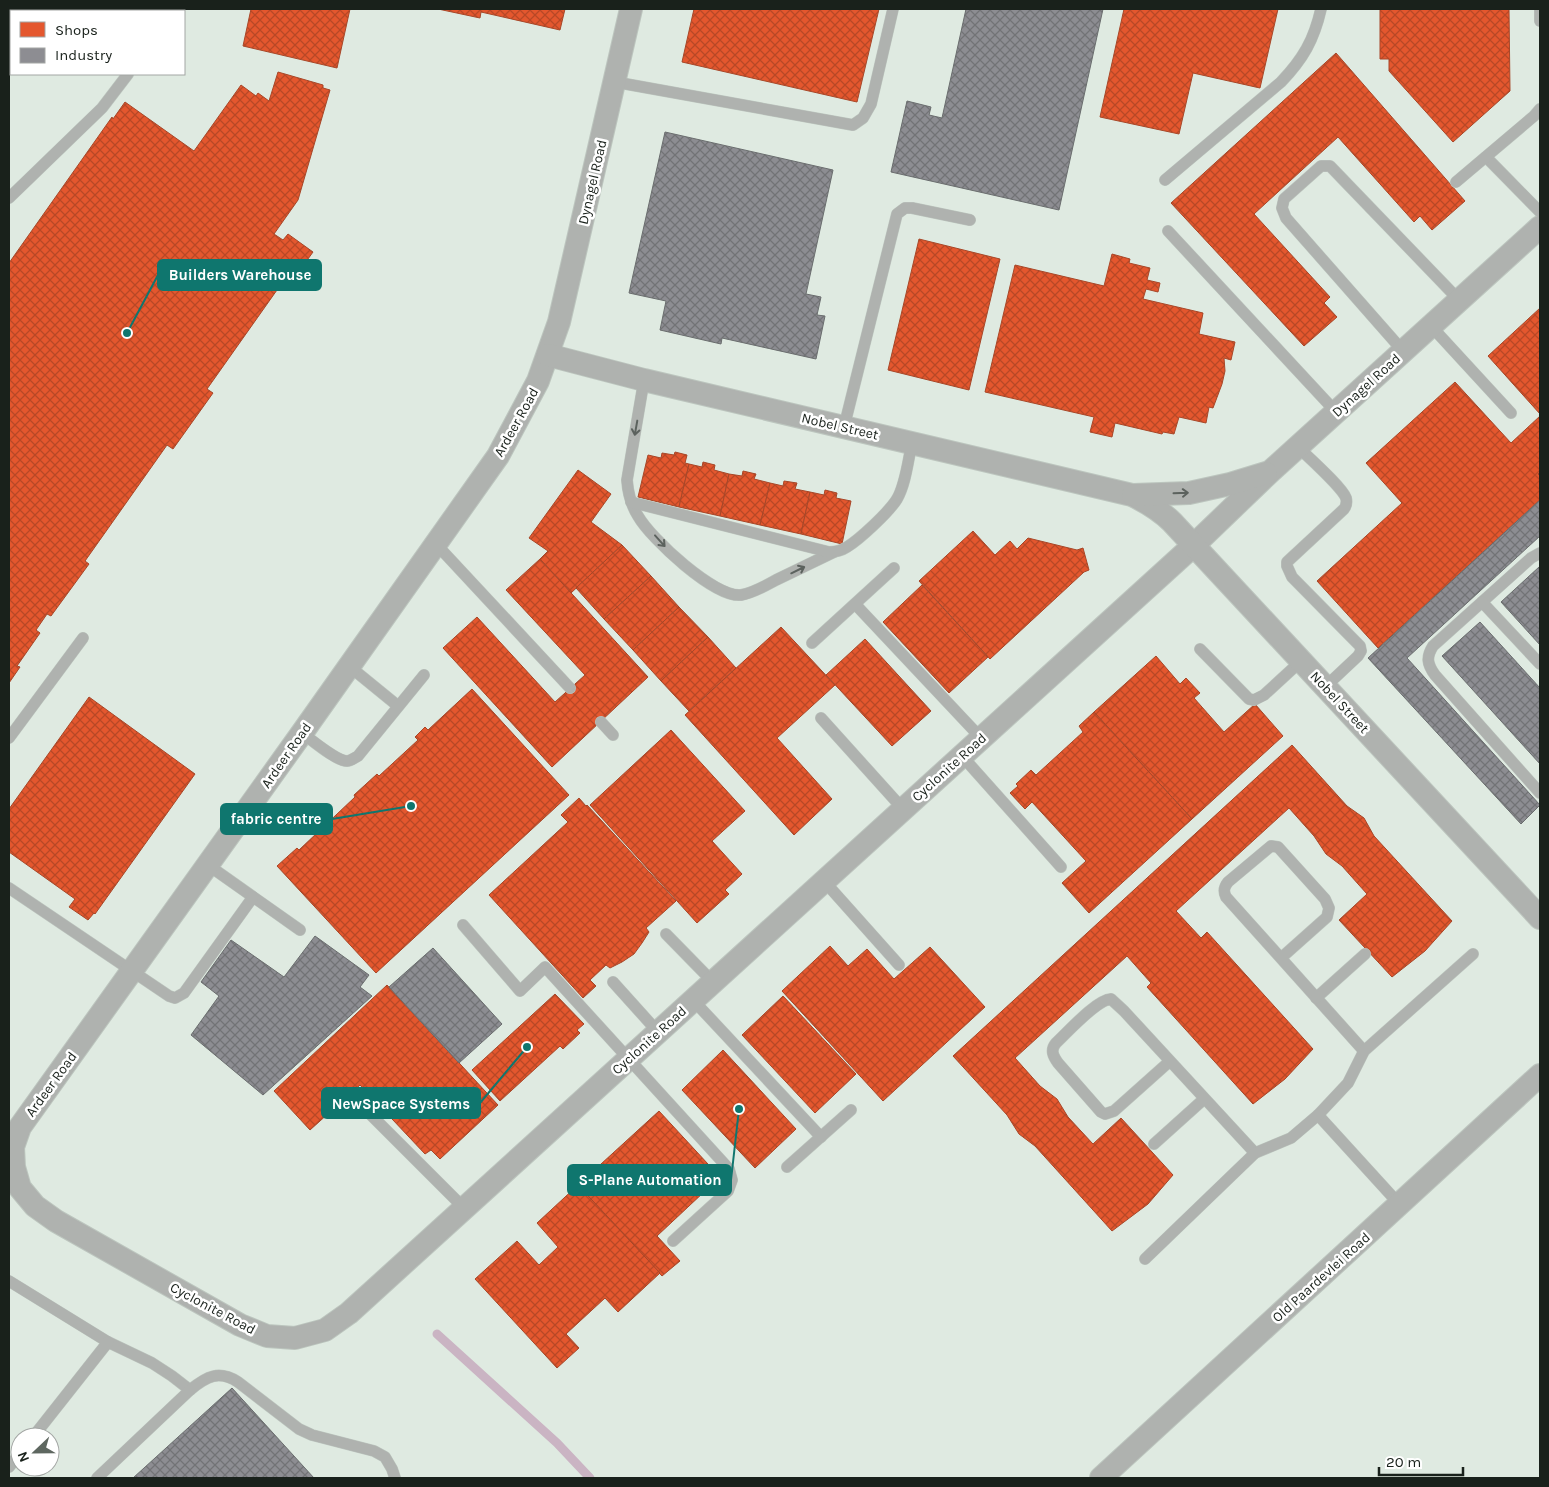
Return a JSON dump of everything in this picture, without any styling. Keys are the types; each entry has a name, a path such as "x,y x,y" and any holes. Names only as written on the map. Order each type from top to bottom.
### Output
{"street":[{"name":"Dynagel Road","path":"548,354 559,322 631,9"},
{"name":"Dynagel Road","path":"1194,545 1271,471 1540,227"},
{"name":"Nobel Street","path":"548,354 644,380 1132,495 1150,504 1162,512 1194,545 1540,918"},
{"name":"Ardeer Road","path":"56,1221 35,1206 20,1188 14,1167 14,1147 20,1127 498,456 538,381 548,354"},
{"name":"Nobel Street","path":"1132,495 1189,493 1230,484 1271,471"},
{"name":"Cyclonite Road","path":"56,1221 240,1325 267,1336 295,1338 325,1330 349,1313 1194,545"},
{"name":"Old Paardevlei Road","path":"1100,1478 1540,1075"}],"lane":[{"path":"615,82 853,124 863,118 870,104 893,9"},
{"path":"1165,180 1281,82 1297,65 1318,26 1321,9"},
{"path":"1540,9 1540,21"},
{"path":"9,198 102,108 127,75"},
{"path":"1456,182 1540,109"},
{"path":"1486,157 1540,212"},
{"path":"1403,351 1286,218 1282,203 1287,195 1321,166 1330,166 1459,300"},
{"path":"844,427 897,214 905,208 912,208 970,220"},
{"path":"1168,231 1336,412"},
{"path":"1431,326 1511,413"},
{"path":"644,380 627,480 631,502 638,518 670,552 704,580 731,595 742,595 758,589 850,545 883,515 896,499 900,491 912,443"},
{"path":"1298,447 1341,490 1347,505 1287,562 1286,566 1292,577 1360,646 1361,651 1358,656 1325,687"},
{"path":"631,502 834,552"},
{"path":"436,544 570,688"},
{"path":"1540,553 1531,558 1432,646 1428,654 1428,662 1435,675 1540,793"},
{"path":"812,643 894,568"},
{"path":"1482,602 1540,664"},
{"path":"855,604 981,738"},
{"path":"9,738 83,638"},
{"path":"1200,649 1249,699 1254,700 1264,695 1301,661"},
{"path":"349,666 398,706"},
{"path":"302,733 336,757 348,761 358,756 424,675"},
{"path":"821,718 903,809"},
{"path":"601,722 613,735"},
{"path":"962,756 1061,867"},
{"path":"1281,958 1327,917 1329,908 1326,899 1278,847 1271,846 1228,882 1224,890 1226,897 1364,1051"},
{"path":"208,865 300,930"},
{"path":"824,881 900,965"},
{"path":"9,888 169,996 175,998 184,993 253,897"},
{"path":"463,925 520,991 545,967 731,1173 732,1185 728,1191 674,1241"},
{"path":"666,934 713,982"},
{"path":"1316,998 1365,954"},
{"path":"1145,1259 1255,1153 1291,1138 1318,1115 1348,1083 1364,1051 1473,954"},
{"path":"613,982 658,1032"},
{"path":"693,1000 821,1136"},
{"path":"1170,1061 1114,1111 1106,1114 1101,1112 1058,1063 1052,1051 1056,1043 1096,1006 1106,1000 1111,1000 1124,1011 1255,1153"},
{"path":"1154,1144 1204,1099"},
{"path":"362,1106 464,1208"},
{"path":"787,1167 852,1110"},
{"path":"1318,1115 1400,1205"},
{"path":"9,1295 13,1283 108,1342 152,1363 190,1390"},
{"path":"41,1427 108,1342"},
{"path":"97,1478 190,1390 209,1378 220,1374 229,1376 299,1429 312,1435 374,1451 385,1457 396,1478"}],"building: Shops":[{"path":"251,9 350,9 337,68 243,46"},
{"path":"438,9 565,9 560,30 481,12 480,18"},
{"path":"694,9 879,9 857,102 682,62"},
{"path":"1124,9 1278,9 1260,88 1193,73 1179,134 1100,117"},
{"path":"1380,9 1509,9 1510,91 1453,142 1389,71 1389,59 1380,59"},
{"path":"1336,53 1465,201 1432,230 1420,216 1414,222 1338,137 1254,214 1330,297 1324,303 1337,317 1304,346 1171,203"},
{"path":"278,72 323,85 323,88 330,90 298,200 274,234 283,240 288,234 313,252 295,277 289,273 207,389 213,393 173,449 167,445 85,561 89,564 51,616 47,614 36,630 40,633 17,666 20,667 9,683 9,263 112,117 113,119 125,102 194,151 241,85 256,96 258,93 269,101"},
{"path":"919,239 1000,259 969,390 888,370"},
{"path":"1112,254 1130,259 1129,263 1150,268 1147,280 1160,283 1158,292 1146,289 1143,299 1203,313 1199,334 1235,342 1231,360 1224,358 1225,371 1222,384 1213,408 1209,407 1206,423 1179,417 1174,434 1163,432 1162,434 1115,423 1112,437 1090,432 1094,417 985,392 1015,265 1104,286"},
{"path":"1540,308 1540,414 1488,356"},
{"path":"1455,382 1511,443 1540,416 1540,472 1538,474 1540,476 1540,500 1378,648 1317,581 1402,503 1366,463"},
{"path":"675,452 687,455 685,463 689,464 679,507 638,497 648,455 661,458 662,453 674,455"},
{"path":"703,462 715,465 714,470 729,474 720,516 679,507 689,464 702,467"},
{"path":"578,470 611,494 591,522 622,545 571,593 540,559 548,551 529,538"},
{"path":"743,471 756,474 754,479 770,483 760,525 720,516 729,474 742,476"},
{"path":"784,481 797,483 795,489 810,492 801,534 760,525 770,483 783,486"},
{"path":"825,490 837,493 836,498 851,501 842,544 801,534 810,492 824,495"},
{"path":"973,531 995,555 1010,541 1017,549 1028,538 1077,550 1083,548 1089,570 1084,572 990,659 919,581"},
{"path":"622,545 651,576 604,619 576,588"},
{"path":"540,559 648,677 552,767 443,648 477,617 555,702 585,675 506,590"},
{"path":"651,576 679,607 633,650 604,619"},
{"path":"922,585 988,657 949,693 883,622"},
{"path":"679,607 708,637 661,681 633,650"},
{"path":"781,627 835,685 777,738 832,799 794,835 685,715"},
{"path":"708,637 736,668 689,711 661,681"},
{"path":"865,639 931,711 892,746 826,675"},
{"path":"1156,656 1180,684 1186,678 1200,693 1194,698 1224,732 1255,704 1283,736 1192,819 1094,712"},
{"path":"472,689 569,795 376,973 277,866 297,848 299,850 355,797 354,795 377,774 379,776 418,740 415,737 425,727 428,730"},
{"path":"89,697 195,774 95,914 88,920 69,907 75,899 9,852 9,809"},
{"path":"1094,712 1192,819 1089,913 1062,883 1086,861 1032,802 1025,809 1010,793 1018,786 1016,784 1031,770 1036,775 1083,732 1079,726"},
{"path":"671,730 745,811 712,841 742,874 725,890 729,894 697,923 590,805"},
{"path":"1292,745 1347,806 1364,818 1374,836 1452,921 1425,951 1392,977 1339,920 1367,894 1342,866 1326,854 1314,836 1289,808 1176,911 1201,938 1207,932 1313,1049 1285,1079 1253,1104 1147,987 1151,983 1127,956 1015,1058 1040,1086 1057,1099 1068,1117 1093,1144 1121,1118 1173,1175 1148,1204 1112,1231 1035,1146 1019,1134 1007,1115 953,1056"},
{"path":"579,798 676,901 646,928 649,932 634,954 610,968 606,965 590,980 596,986 583,998 489,895 568,822 561,815"},
{"path":"830,946 848,966 867,949 894,979 930,947 985,1007 883,1101 782,991"},
{"path":"387,985 498,1105 440,1159 431,1150 425,1154 360,1085 310,1130 274,1091"},
{"path":"555,994 584,1024 577,1030 580,1033 563,1049 560,1046 500,1101 472,1070"},
{"path":"783,996 856,1074 815,1113 742,1035"},
{"path":"723,1050 796,1129 755,1168 682,1090"},
{"path":"659,1111 720,1177 657,1236 680,1261 662,1276 578,1185"},
{"path":"578,1185 660,1273 618,1312 605,1298 566,1334 579,1348 557,1368 475,1279 517,1241 539,1265 558,1247 537,1223"}],"building: Industry":[{"path":"966,9 1103,9 1059,210 891,172 907,101 931,107 929,115 942,118"},
{"path":"665,132 833,170 806,294 821,297 817,315 825,316 816,359 722,338 721,344 660,330 666,301 629,293"},
{"path":"1540,500 1540,536 1407,658 1540,805 1521,824 1368,658"},
{"path":"1539,567 1540,569 1540,645 1501,602"},
{"path":"1480,622 1540,688 1540,764 1442,656"},
{"path":"315,936 369,975 360,987 372,996 263,1095 191,1035 219,996 201,982 231,940 284,977"},
{"path":"433,948 502,1024 459,1063 389,987"},
{"path":"232,1388 314,1478 133,1478"}],"waterway":[{"path":"437,1334 557,1443 590,1478"}],"place":[{"name":"Builders Warehouse","path":"127,333"},
{"name":"fabric centre","path":"411,806"},
{"name":"NewSpace Systems","path":"527,1047"},
{"name":"S-Plane Automation","path":"739,1109"}]}
